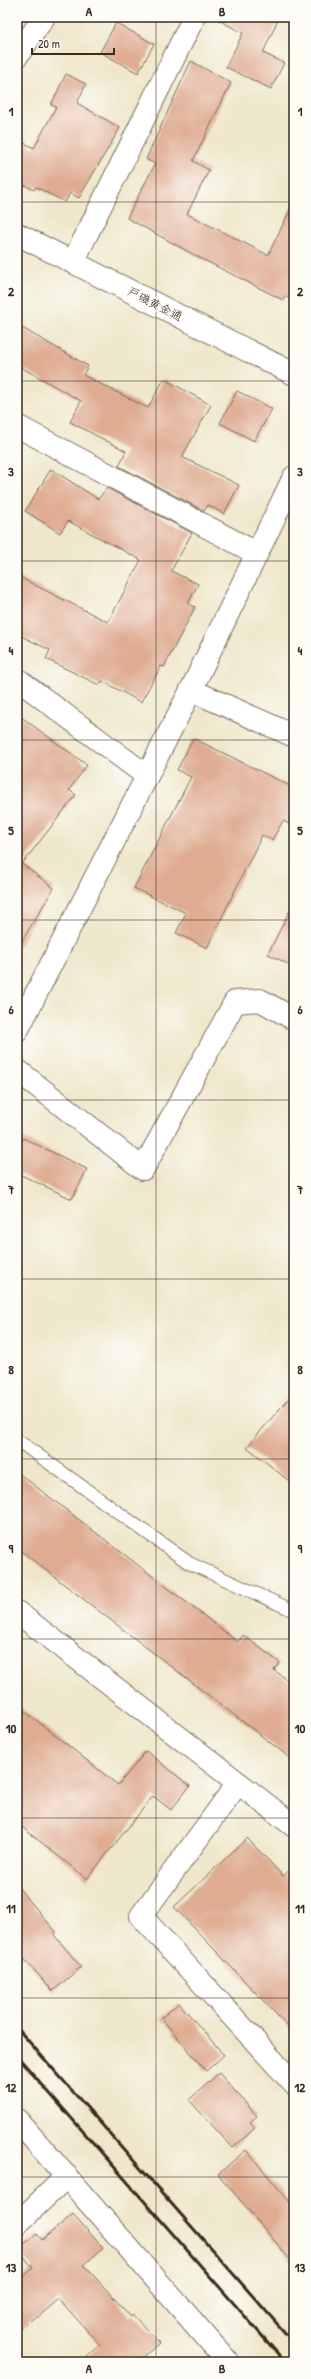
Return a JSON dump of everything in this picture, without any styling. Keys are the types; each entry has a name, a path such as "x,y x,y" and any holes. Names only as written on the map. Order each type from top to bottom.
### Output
{"street":[{"path":"17,56 44,17"},
{"path":"73,262 194,17"},
{"name":"戸磯黄金通","path":"17,234 294,374"},
{"path":"17,426 256,553"},
{"path":"17,1031 191,690 294,477"},
{"path":"17,679 147,776"},
{"path":"191,690 294,736"},
{"path":"17,1070 143,1169 235,1002 260,1000 294,1019"},
{"path":"17,1612 294,1826"},
{"path":"238,1783 141,1916 294,2084"},
{"path":"17,2120 228,2362"},
{"path":"17,2224 67,2176"}],"lane":[{"path":"17,1440 189,1563 294,1611"}],"building":[{"path":"213,17 279,17 263,53 284,63 271,89 226,67 243,33"},
{"path":"116,23 154,44 138,73 100,52"},
{"path":"191,61 231,83 193,161 209,170 187,214 268,255 294,202 294,301 285,296 283,300 200,258 127,218 155,164 146,159"},
{"path":"66,74 86,84 77,103 120,128 79,198 70,193 65,202 36,187 34,190 17,181 17,156 24,143 34,148 56,107 51,105"},
{"path":"17,325 88,366 83,375 148,408 164,379 211,405 182,457 239,485 224,514 208,505 204,511 119,466 126,451 70,422 81,401 17,365"},
{"path":"237,391 272,409 254,441 220,423"},
{"path":"51,469 98,499 107,488 192,533 171,571 198,584 188,604 195,607 164,667 161,666 141,702 102,681 99,685 46,659 50,650 17,634 17,576 108,622 141,560 68,521 60,533 25,511"},
{"path":"17,714 87,765 69,790 76,795 22,864 54,888 17,949"},
{"path":"193,738 294,788 294,826 283,821 272,840 262,835 207,948 176,933 186,913 134,888 191,777 177,770"},
{"path":"294,902 294,967 268,954"},
{"path":"23,1138 87,1169 72,1199 17,1173 17,1150"},
{"path":"294,1392 294,1485 247,1447"},
{"path":"17,1472 238,1642 243,1635 280,1663 274,1670 294,1685 294,1761 17,1548"},
{"path":"17,1705 118,1785 146,1751 190,1786 171,1810 153,1796 87,1879 17,1823"},
{"path":"247,1838 283,1876 294,1866 294,2033 174,1907"},
{"path":"17,1886 56,1932 54,1935 81,1967 53,1991 17,1951"},
{"path":"179,2003 224,2055 206,2071 161,2018"},
{"path":"219,2073 257,2116 250,2122 255,2128 233,2148 189,2100"},
{"path":"246,2150 294,2207 294,2264 218,2174"},
{"path":"73,2214 103,2248 84,2265 131,2317 133,2315 159,2343 138,2362 82,2362 100,2345 59,2299 37,2318 36,2316 17,2332 17,2283 33,2268 18,2249 37,2234 42,2240"}],"railway":[{"path":"17,2028 294,2343"},
{"path":"17,2056 285,2362"}]}
